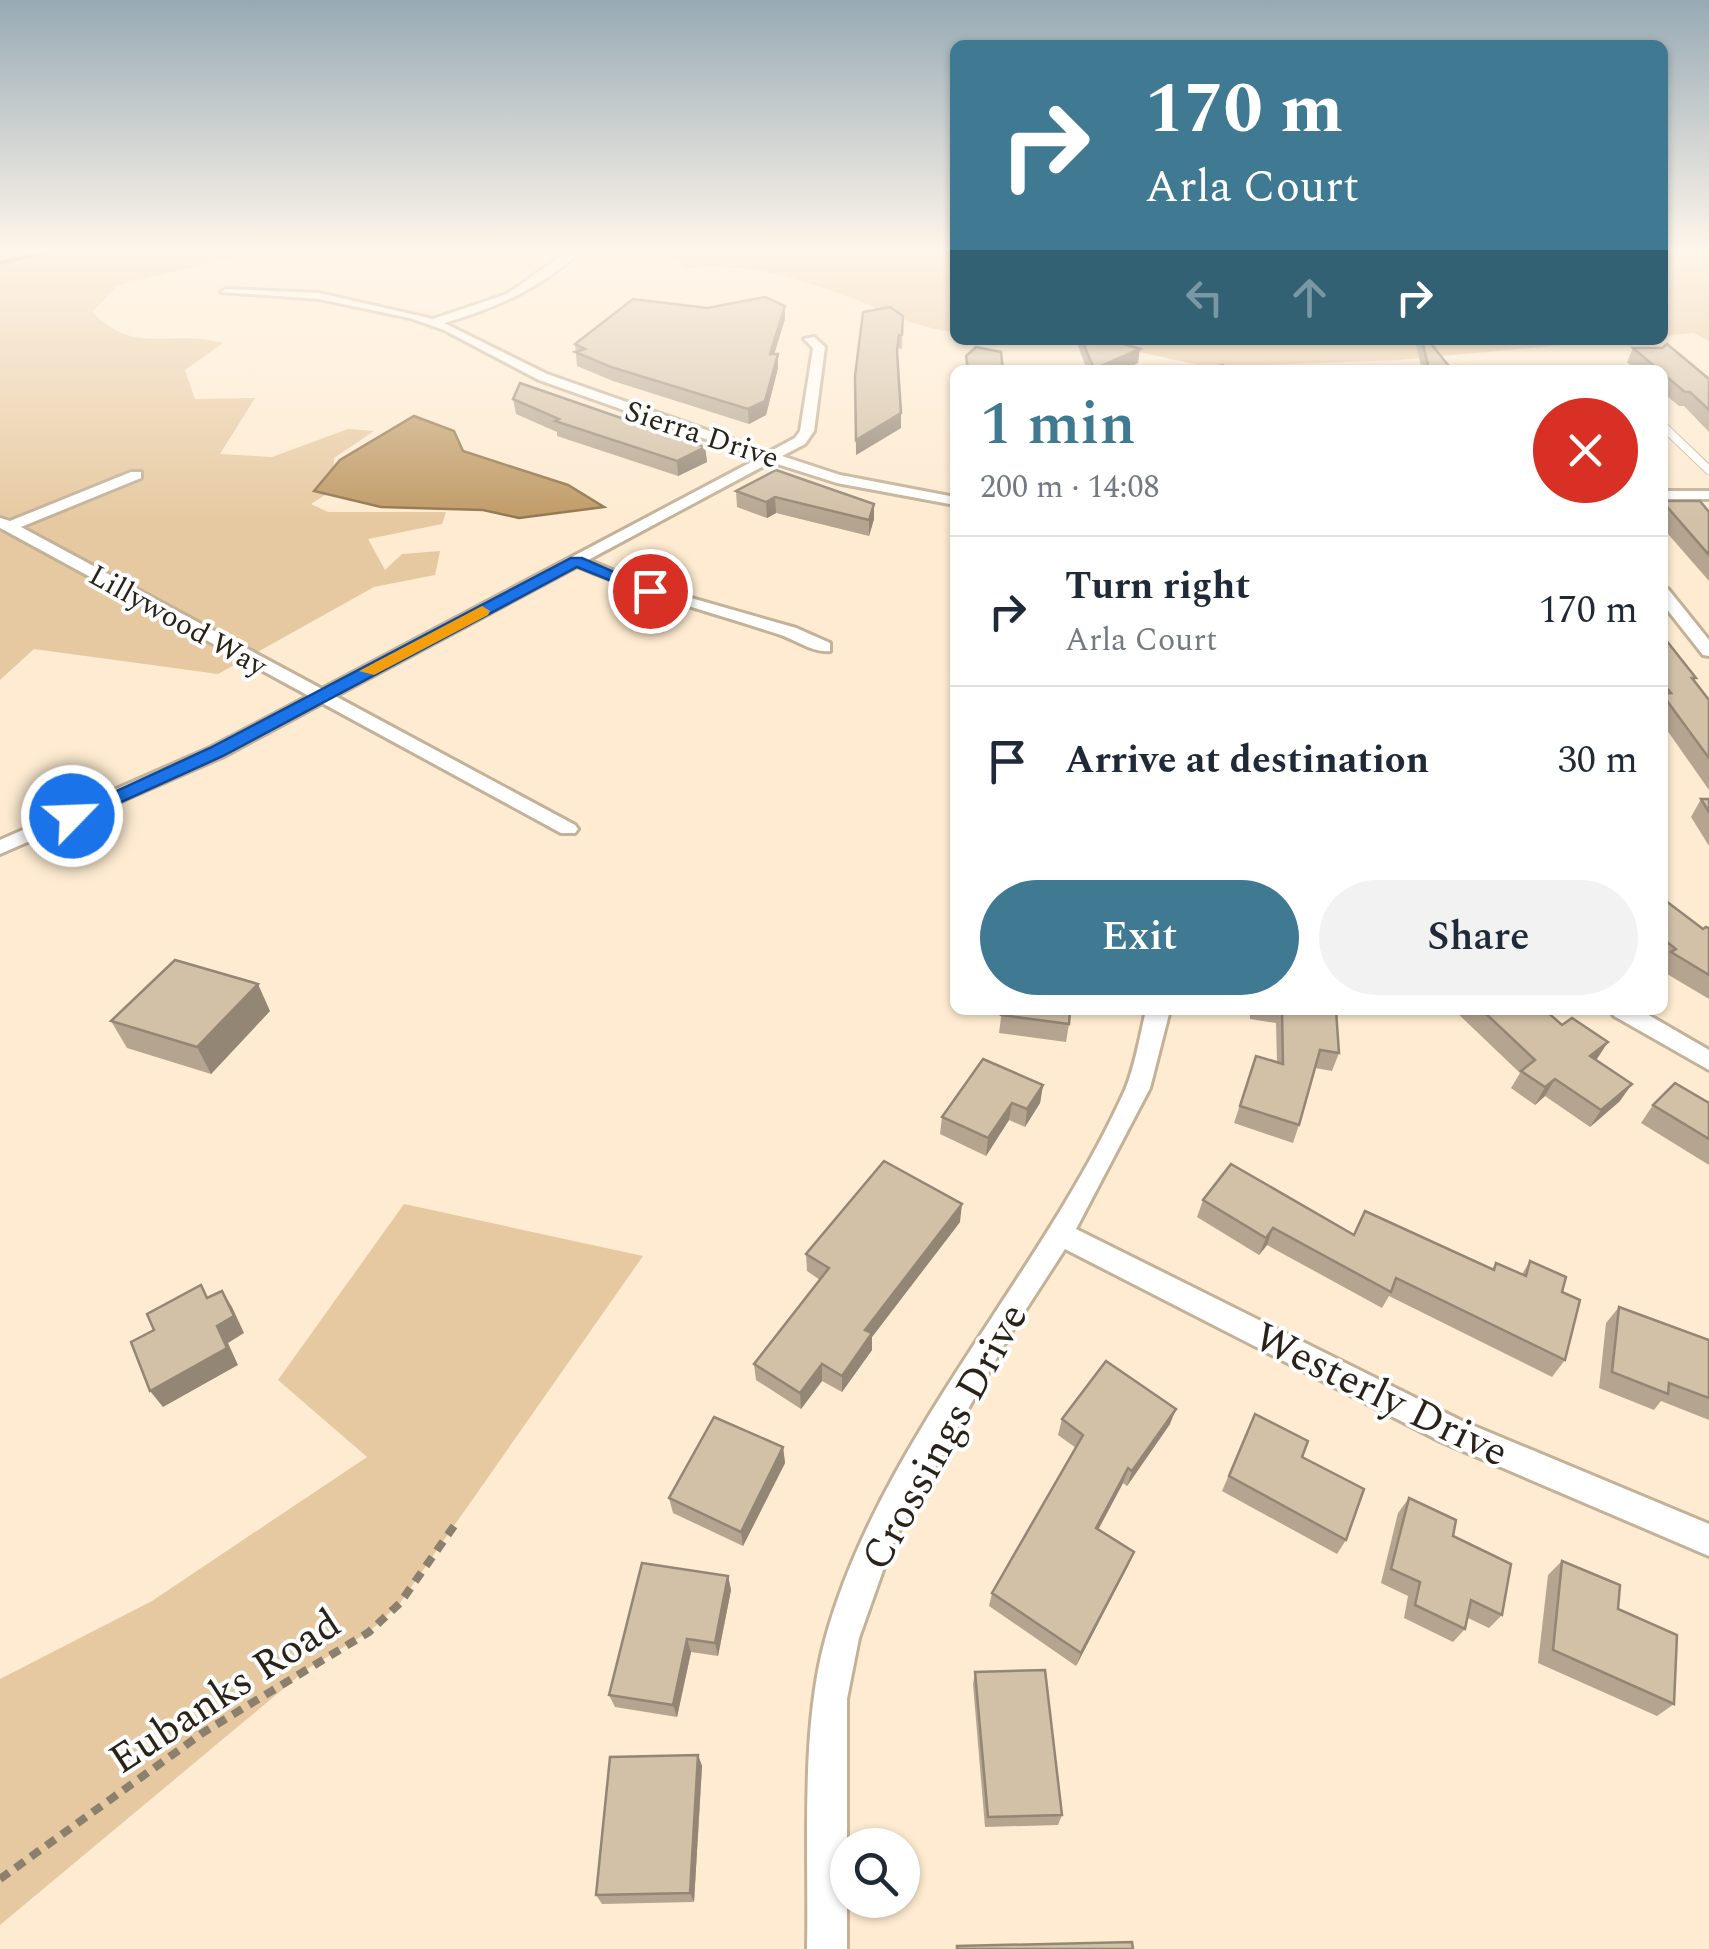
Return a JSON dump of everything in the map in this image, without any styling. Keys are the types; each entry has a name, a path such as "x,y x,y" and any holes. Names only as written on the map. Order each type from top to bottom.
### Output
{"street":[{"name":"Sierra Drive","path":"471,340 568,387 772,456 853,483 950,500"},
{"path":"0,848 216,752 800,441 807,431 819,347 811,340"},
{"path":"4,524 136,474"},
{"path":"1668,496 1709,495"},
{"name":"Lillywood Way","path":"4,524 318,698 568,829"},
{"path":"576,561 650,591 790,632 824,648"},
{"path":"1668,600 1709,651"},
{"name":"Crossings Drive","path":"827,1949 829,1700 842,1638 880,1534 1002,1322 1060,1234 1138,1088 1157,1015"},
{"path":"1631,1015 1709,1061"},
{"name":"Westerly Drive","path":"1060,1234 1451,1431 1709,1540"}],"lane":[{"path":"1668,431 1709,470"}],"path":[{"name":"Eubanks Road","path":"0,1879 204,1732 369,1632 400,1603 454,1526"}],"shaded area":[{"path":"0,340 223,343 185,370 195,399 255,398 220,454 272,457 348,429 374,431 334,458 333,490 311,504 328,512 446,512 442,524 368,539 385,570 402,554 440,551 435,575 374,587 218,674 34,649 0,680"},
{"path":"1108,345 1562,345 1398,360 1198,365"},
{"path":"414,416 454,431 463,451 568,485 604,507 519,518 483,510 381,507 314,491 340,460"},
{"path":"404,1204 643,1256 400,1603 369,1632 307,1669 0,1925 0,1679 152,1601 367,1457 278,1380"}],"building":[{"path":"580,340 774,340 770,354 778,354 765,401 748,409 611,367 575,352 585,349 575,344"},
{"path":"860,340 898,340 901,413 856,440 855,376"},
{"path":"1084,345 1127,345 1140,349 1103,365 1092,365"},
{"path":"1423,345 1432,345 1448,365 1428,365"},
{"path":"1668,345 1709,379 1709,410 1668,378 1668,365 1653,365 1633,348"},
{"path":"976,347 1001,352 1002,365 967,365 966,356"},
{"path":"520,383 705,447 677,461 555,421 559,419 513,399"},
{"path":"776,470 874,504 869,520 775,497 766,502 736,491"},
{"path":"1668,501 1700,501 1709,512 1709,555 1668,508"},
{"path":"1668,643 1709,700 1709,758 1668,702"},
{"path":"1668,903 1703,929 1709,928 1709,975 1671,952 1676,949 1668,943"},
{"path":"175,960 258,984 197,1047 111,1021"},
{"path":"1001,1015 1070,1015 1069,1024"},
{"path":"1282,1015 1336,1015 1339,1053 1320,1050 1299,1125 1240,1106 1256,1056 1283,1064"},
{"path":"1487,1015 1551,1015 1562,1025 1572,1018 1608,1042 1590,1056 1632,1084 1601,1110 1555,1079 1545,1087 1521,1071 1535,1060"},
{"path":"983,1059 1043,1085 1027,1109 1012,1103 988,1138 942,1117"},
{"path":"1675,1083 1709,1103 1709,1139 1653,1105"},
{"path":"884,1161 962,1204 865,1330 872,1333 842,1376 822,1364 800,1393 754,1364 829,1268 806,1254"},
{"path":"1231,1164 1354,1235 1365,1211 1494,1270 1496,1263 1526,1276 1530,1261 1566,1277 1562,1292 1580,1300 1565,1360 1396,1278 1391,1292 1273,1228 1266,1238 1203,1200"},
{"path":"201,1285 207,1298 222,1291 234,1316 217,1326 227,1348 150,1391 131,1342 154,1330 147,1314"},
{"path":"1619,1307 1709,1340 1709,1398 1669,1383 1668,1394 1612,1372"},
{"path":"1106,1361 1176,1409 1132,1471 1128,1468 1096,1528 1134,1552 1081,1653 992,1593 1083,1435 1062,1419"},
{"path":"1255,1414 1308,1441 1302,1457 1364,1489 1346,1540 1229,1476"},
{"path":"714,1417 783,1447 741,1532 669,1498"},
{"path":"1409,1498 1456,1520 1453,1536 1511,1564 1502,1615 1471,1600 1465,1629 1415,1605 1420,1582 1391,1569"},
{"path":"1562,1561 1620,1585 1618,1609 1677,1635 1674,1704 1553,1650"},
{"path":"642,1563 728,1576 715,1643 687,1639 673,1705 609,1695"},
{"path":"1045,1670 1062,1815 988,1817 975,1672"},
{"path":"698,1755 690,1893 596,1895 610,1757"},
{"path":"1132,1942 1133,1949 957,1949 957,1946"}],"slow traffic":[{"path":"368,671 482,611"}],"route":[{"path":"72,816 216,752 576,561 650,591"}]}
